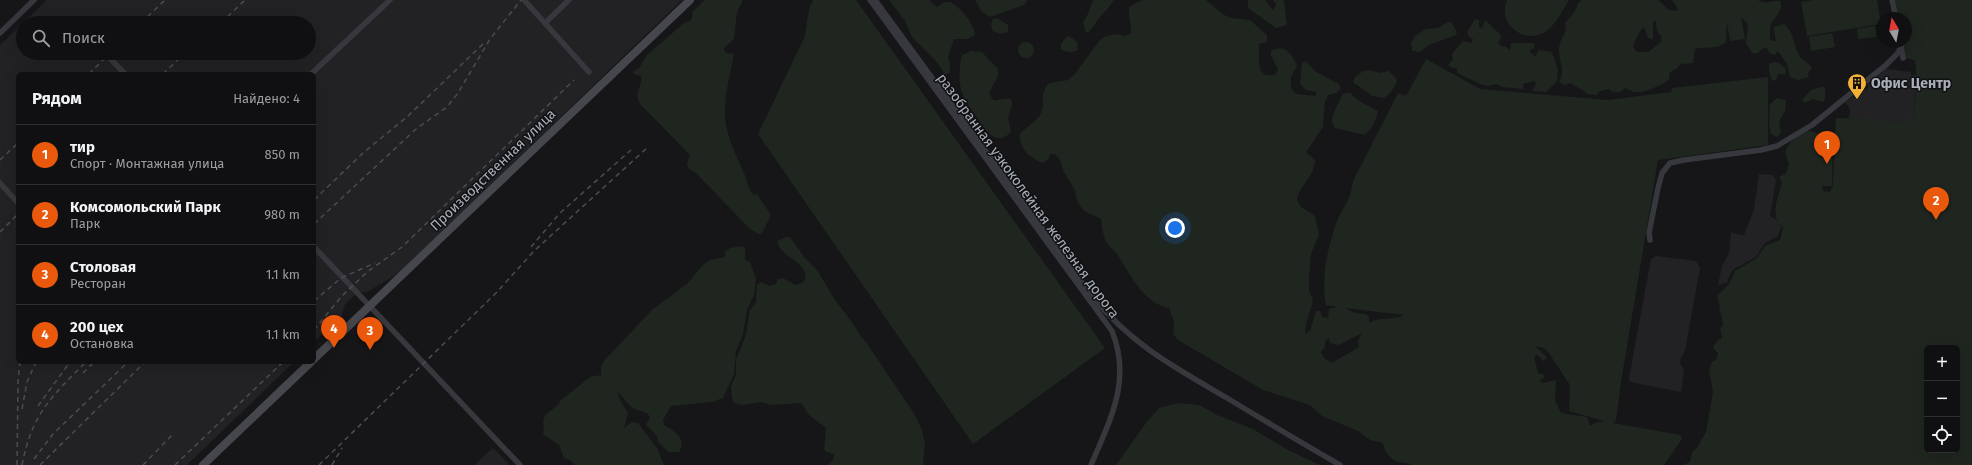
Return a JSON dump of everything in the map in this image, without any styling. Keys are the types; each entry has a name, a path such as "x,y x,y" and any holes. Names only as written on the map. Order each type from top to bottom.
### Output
{"main road":[{"name":"Производственная улица","path":"316,358 690,0"},
{"path":"203,465 309,364"}],"street":[{"path":"18,16 34,0"},
{"path":"313,72 390,0"},
{"path":"524,0 589,72"},
{"path":"545,23 568,0"},
{"name":"разобранная узкоколейная железная дорога","path":"870,0 1112,332 1118,354 1121,375 1113,412 1091,465"},
{"path":"875,0 1092,296 1109,316 1135,341 1168,364 1340,465"},
{"path":"1892,0 1895,12"},
{"path":"0,33 16,17"},
{"path":"1650,240 1649,232 1658,188 1662,173 1670,163 1761,150 1783,143 1812,125 1898,54 1900,48"},
{"path":"1902,48 1903,58"},
{"path":"112,60 123,72"},
{"path":"0,183 16,201"},
{"path":"316,249 520,465"}],"shaded area":[{"path":"47,0 682,0 399,273 367,292 357,293 345,304 342,315 316,340 316,72 16,72 16,364 292,364 187,465 0,465 0,45 16,30 16,60 316,60 316,16 30,16"},
{"path":"705,0 743,0 737,12 734,39 724,48 725,52 730,54 734,53 727,91 725,120 730,140 750,190 754,195 757,194 771,215 762,233 759,234 750,229 696,173 688,168 687,164 690,155 641,105 637,97 641,84 641,76 634,74 633,72 639,68 647,55 684,23 691,20 693,11"},
{"path":"813,0 856,0 1105,348 973,444 758,134 805,36 809,9"},
{"path":"889,0 929,0 937,7 944,2 950,2 966,16 972,25 975,35 967,39 954,39 948,57 950,73 945,75 937,62 912,37 905,21"},
{"path":"975,0 1028,0 1024,5 990,17 981,11"},
{"path":"1093,0 1114,0 1092,28 1086,33 1083,22"},
{"path":"1142,0 1206,0 1224,15 1232,18 1250,20 1267,35 1267,42 1259,44 1259,61 1261,71 1264,74 1276,74 1278,69 1271,56 1271,51 1280,48 1287,51 1293,57 1297,66 1291,77 1291,88 1296,94 1316,96 1316,92 1306,90 1300,84 1302,63 1306,61 1316,72 1339,84 1341,88 1337,93 1328,95 1325,102 1323,127 1306,152 1315,160 1314,166 1313,171 1301,189 1297,199 1300,206 1315,216 1319,235 1311,254 1309,290 1313,301 1306,324 1305,334 1310,331 1316,311 1320,311 1322,317 1328,318 1329,309 1338,307 1326,305 1324,284 1330,244 1338,218 1348,199 1353,181 1398,93 1406,96 1426,59 1480,89 1608,100 1671,92 1672,88 1768,77 1768,145 1658,160 1616,420 1613,423 1680,435 1682,439 1664,465 1411,465 1401,463 1388,455 1383,443 1370,440 1358,431 1322,416 1310,405 1263,390 1178,340 1173,334 1174,322 1169,308 1160,305 1146,295 1134,280 1118,255 1108,245 1101,219 1084,211 1077,201 1075,190 1064,172 1060,160 1055,154 1050,154 1048,160 1042,163 1033,158 1023,148 1019,135 1040,115 1043,107 1045,88 1049,83 1068,80 1074,75 1099,41 1106,36 1117,34 1125,36 1131,33 1129,7","holes":["1345,308 1404,315 1369,323 1369,317 1366,314 1355,313","1362,333 1358,341 1359,347 1332,363 1324,358 1321,352 1325,347 1325,341 1329,338 1330,343 1339,345","1535,346 1544,348 1548,352 1570,385 1569,411 1604,421 1590,426 1587,417 1561,413 1555,400 1556,380 1542,383 1540,380 1545,377 1543,374 1538,373 1534,357 1537,355 1544,361 1547,357"]},
{"path":"1248,0 1265,0 1273,10 1276,5 1273,0 1284,0 1287,25 1276,28 1248,8"},
{"path":"1507,0 1569,0 1549,29 1537,35 1528,36 1514,30 1509,24 1505,9"},
{"path":"1582,0 1658,0 1669,10 1676,11 1678,9 1672,0 1780,1 1780,11 1771,24 1770,40 1776,41 1774,27 1784,24 1790,31 1800,57 1812,68 1808,73 1809,77 1798,80 1790,77 1787,64 1778,51 1774,55 1769,53 1767,48 1763,48 1758,53 1752,53 1746,43 1748,24 1741,17 1745,39 1730,41 1727,22 1726,42 1723,45 1695,49 1693,63 1681,64 1670,72 1669,80 1652,89 1634,92 1625,88 1621,92 1613,92 1609,89 1600,91 1597,95 1587,94 1571,83 1565,85 1559,82 1562,69 1559,48 1565,33 1565,23 1575,11 1578,3","holes":["1656,20 1657,31 1662,37 1661,42 1648,52 1637,52 1633,46 1640,31 1644,27 1648,38 1653,39 1653,22"]},
{"path":"1813,0 1877,0 1879,12 1876,12 1876,25 1807,36 1801,2"},
{"path":"1892,0 1972,0 1972,465 1683,465 1690,462 1692,452 1697,448 1706,432 1713,392 1709,370 1712,362 1716,360 1718,354 1713,347 1718,340 1722,338 1720,328 1723,326 1717,296 1729,284 1735,271 1757,258 1765,246 1780,240 1783,227 1779,223 1775,212 1782,183 1779,177 1786,173 1789,164 1785,152 1788,146 1796,136 1801,133 1811,131 1817,134 1823,139 1822,163 1823,143 1833,144 1832,186 1822,186 1823,191 1830,192 1833,185 1836,118 1870,119 1908,124 1908,119 1914,119 1917,81 1915,60 1903,58 1901,48 1912,48 1912,12 1895,12"},
{"path":"997,18 1008,25 1008,32 1000,34 993,31 991,25 993,19"},
{"path":"1475,19 1479,20 1479,27 1482,28 1485,20 1500,34 1501,39 1498,42 1501,46 1510,50 1511,43 1533,43 1535,45 1534,48 1529,51 1535,57 1539,50 1552,52 1558,69 1557,81 1546,92 1532,91 1536,84 1534,81 1523,84 1524,89 1502,87 1497,84 1488,86 1480,84 1457,73 1457,68 1452,68 1448,65 1453,60 1452,54 1463,41 1471,43 1473,39 1469,37 1467,32"},
{"path":"1448,22 1451,22 1457,32 1456,35 1429,45 1420,52 1412,51 1411,43 1415,36 1426,29 1438,28"},
{"path":"1875,26 1876,37 1858,39 1857,29"},
{"path":"1832,33 1835,47 1811,51 1809,37"},
{"path":"1067,36 1071,37 1077,42 1078,50 1070,52 1061,49 1061,44"},
{"path":"1023,42 1029,42 1034,47 1032,56 1029,58 1023,58 1018,53 1018,47"},
{"path":"971,51 982,52 998,69 998,76 989,93 993,100 1006,98 1011,99 1012,105 1008,118 1011,132 1005,137 995,137 986,130 969,106 961,91 960,64 962,55"},
{"path":"1774,62 1779,63 1786,69 1785,75 1778,74 1776,80 1773,81 1770,76 1769,64"},
{"path":"1886,69 1911,72 1911,75 1917,75 1914,119 1908,124 1849,119 1850,109 1845,102 1868,88 1868,85"},
{"path":"1369,70 1380,73 1389,71 1397,79 1397,82 1391,92 1384,98 1372,96 1353,82 1355,77 1363,71"},
{"path":"1825,87 1825,99 1823,102 1813,99 1805,103 1802,100 1811,90"},
{"path":"1350,93 1359,101 1378,111 1373,124 1365,135 1335,128 1333,124 1332,119 1334,111 1341,99 1342,94"},
{"path":"1777,98 1786,100 1785,111 1779,122 1781,133 1777,137 1771,134 1769,125 1770,104"},
{"path":"1759,174 1773,175 1776,180 1770,216 1780,222 1781,228 1777,237 1765,243 1756,257 1734,269 1730,274 1727,283 1718,285 1722,266 1729,253 1731,233 1744,235 1754,210"},
{"path":"790,237 805,258 817,270 835,300 866,342 915,415 922,430 925,444 923,465 828,465 833,460 834,454 826,452 824,449 826,428 809,415 801,403 771,405 761,402 742,405 734,403 731,386 736,375 736,360 746,335 750,310 756,302 757,285 761,282 770,286 776,284 778,279 783,278 795,285 802,283 806,278 804,270 800,265 784,253 778,245 777,241"},
{"path":"742,246 745,248 745,260 750,262 756,279 754,295 747,310 743,334 736,351 734,374 723,398 712,402 671,406 663,420 664,425 676,433 681,439 682,443 679,452 668,452 658,442 657,436 646,425 650,417 647,413 632,408 617,391 621,402 628,413 624,428 632,422 638,423 657,448 664,465 575,465 570,460 564,458 559,445 543,434 543,420 545,415 590,377 601,375 601,366 604,361 652,310 688,283 703,265 710,260 725,257 725,252 730,248"},
{"path":"1656,256 1696,261 1700,268 1685,350 1680,363 1684,370 1681,392 1630,382 1629,378 1651,259"},
{"path":"1178,403 1199,405 1217,415 1253,429 1288,450 1320,465 1116,465 1146,423 1159,408"},
{"path":"493,448 510,465 474,465"}],"railway":[{"path":"148,16 165,0"},
{"path":"228,16 245,0"},
{"path":"316,222 416,129 447,107 458,93 490,39 521,0"},
{"path":"316,198 363,153 408,116 483,44"},
{"path":"91,72 103,60"},
{"path":"165,72 178,60"},
{"path":"316,328 341,297 367,272 402,247 574,80"},
{"path":"0,160 16,145"},
{"path":"319,465 496,293 534,251 647,148"},
{"path":"531,247 560,213 631,150"},
{"path":"0,232 16,216"},
{"path":"316,299 341,278 375,263"},
{"path":"17,465 18,381 20,364"},
{"path":"22,409 27,382 35,364"},
{"path":"38,406 69,364"},
{"path":"22,465 26,447 37,419 62,386 84,364"},
{"path":"83,373 92,364"},
{"path":"34,459 53,434 126,364"},
{"path":"40,465 143,364"},
{"path":"175,465 281,364"},
{"path":"143,465 173,434"},
{"path":"332,465 342,448"}],"place":[{"name":"Офис Центр","path":"1857,100"},
{"name":"тир","path":"1827,164"},
{"name":"Комсомольский Парк","path":"1936,220"},
{"name":"200 цех","path":"334,348"},
{"name":"Cтоловая","path":"370,350"}]}
